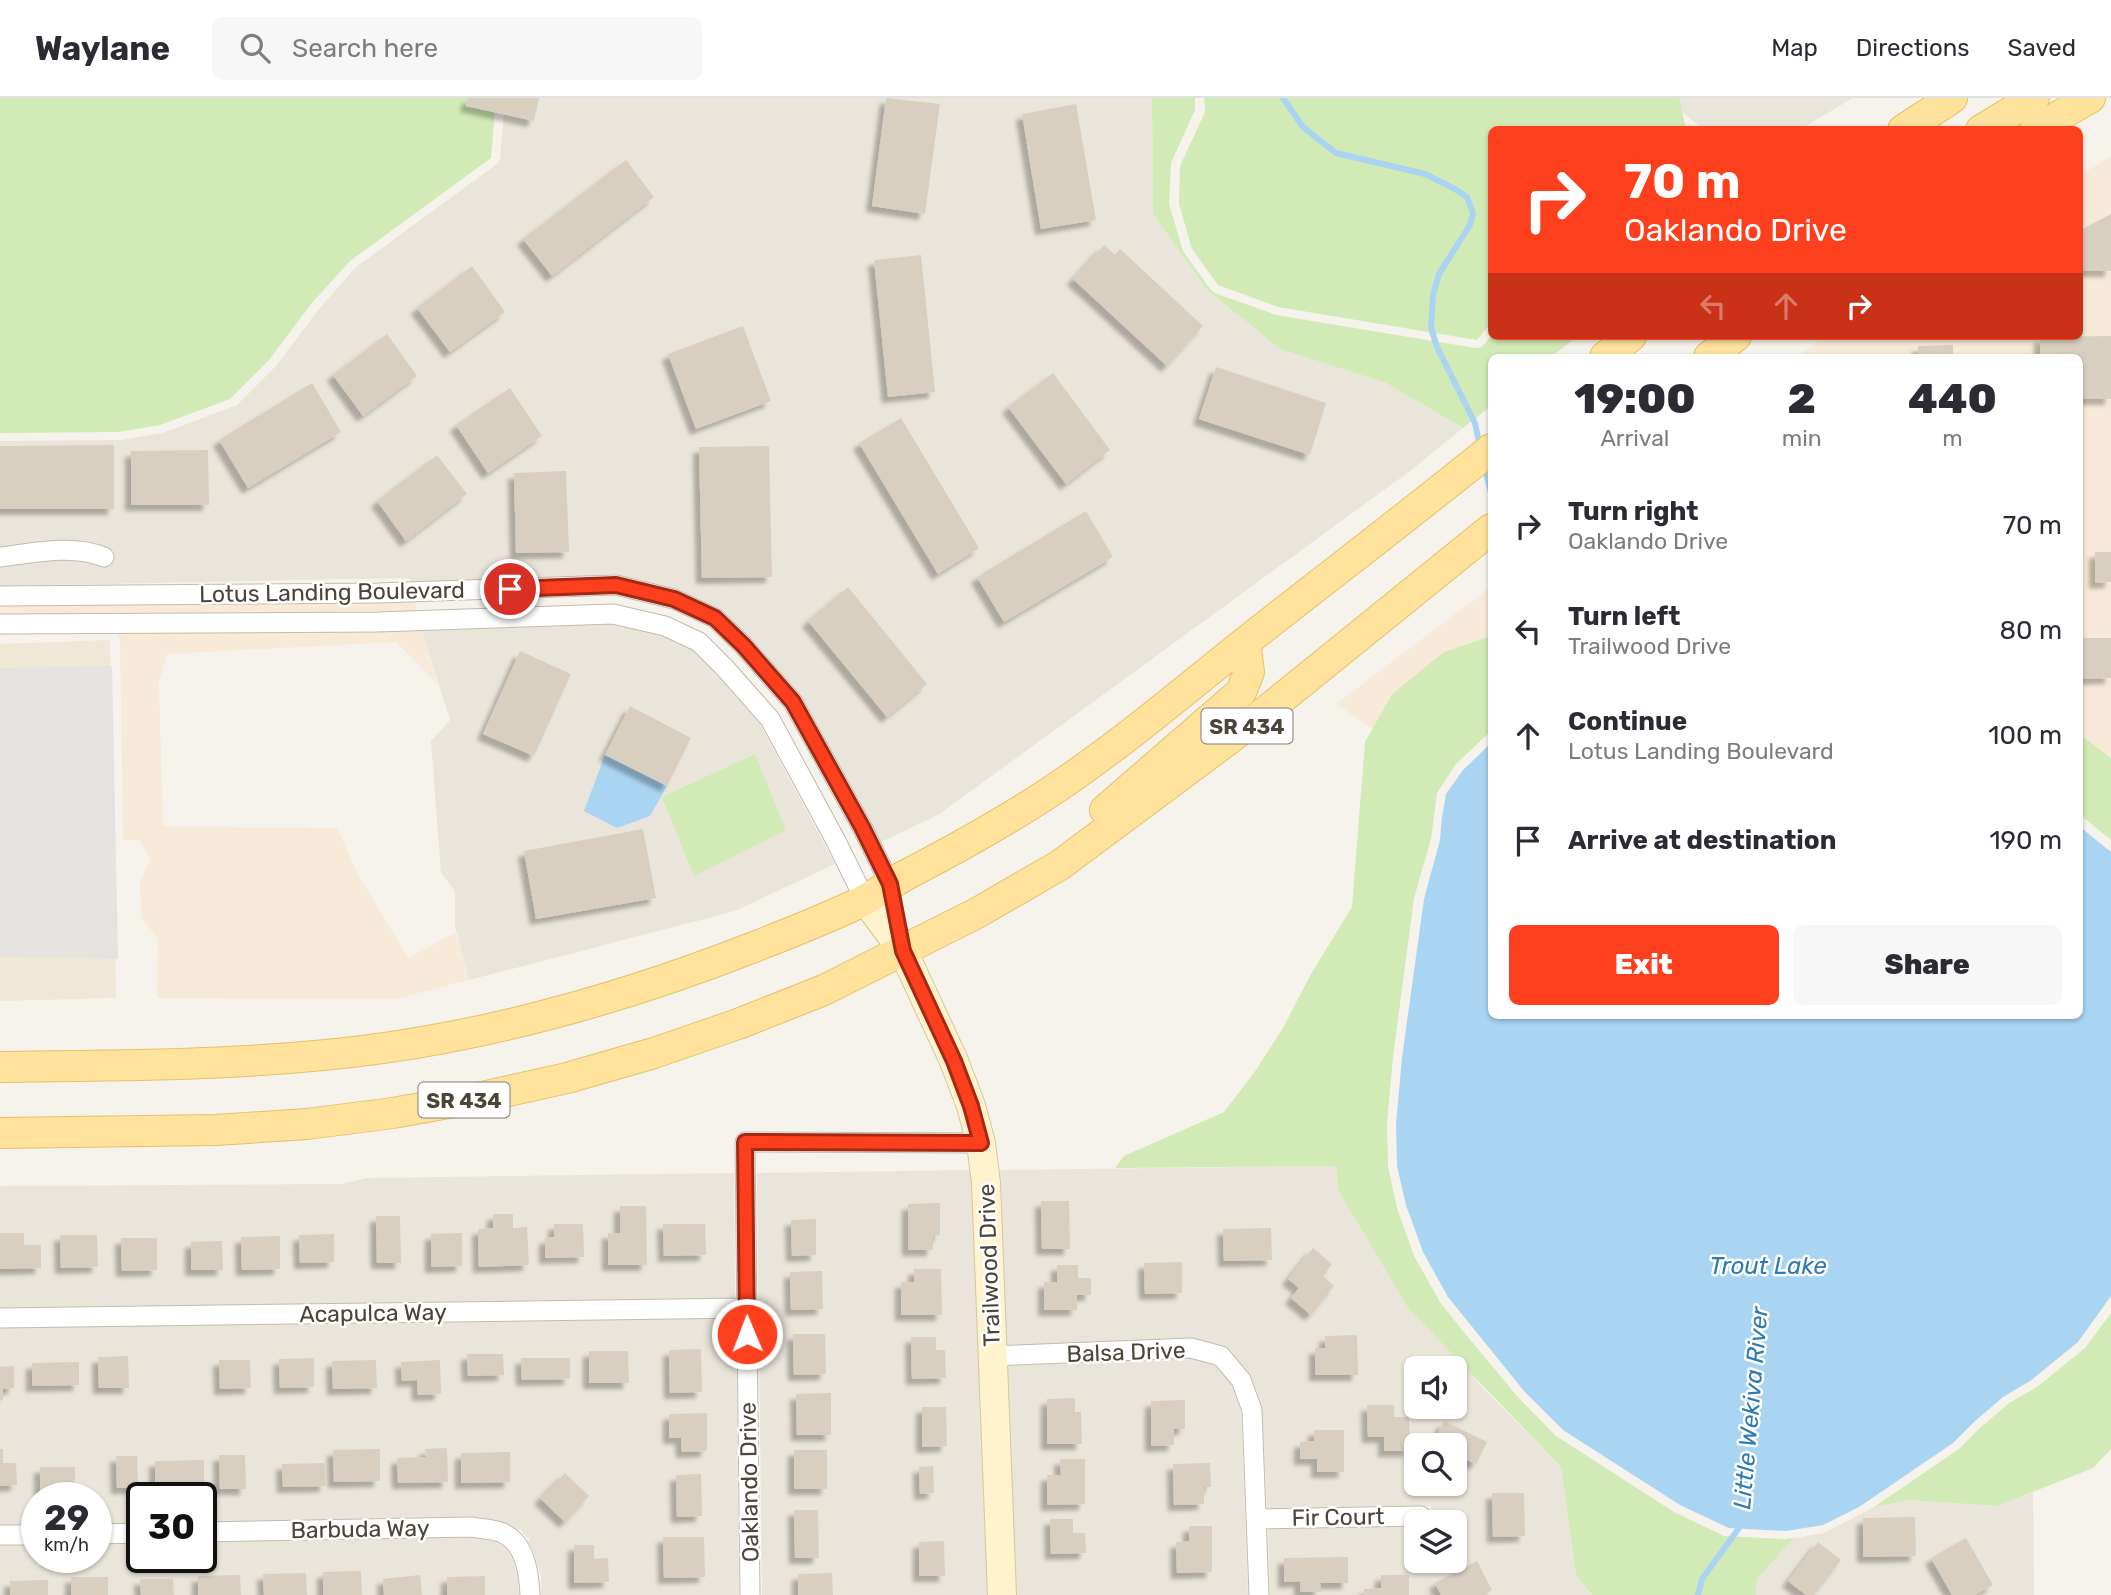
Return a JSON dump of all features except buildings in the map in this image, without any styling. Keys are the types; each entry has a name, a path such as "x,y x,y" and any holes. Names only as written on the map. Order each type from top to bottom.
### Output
{"main road":[{"path":"1988,126 2034,98"},
{"path":"2042,126 2090,98"},
{"path":"1609,354 1626,340"},
{"path":"1713,354 1731,340"},
{"name":"SR 434","path":"0,1067 216,1063 304,1058 387,1047 555,1014 638,989 730,956 865,900 1002,823 1057,787 1151,718 1488,451"},
{"name":"SR 434","path":"0,1133 216,1130 307,1124 393,1113 567,1078 654,1053 824,990 977,913 1060,865 1260,716 1488,531"},
{"path":"1060,865 1096,818 1241,692 1249,673 1245,643"}],"street":[{"path":"0,557 63,550 84,551 104,557"},
{"name":"Lotus Landing Boulevard","path":"0,596 378,593 616,585 674,599 715,618 744,646 793,702 890,884"},
{"name":"Lotus Landing Boulevard","path":"0,624 378,622 614,614 665,626 699,642 769,719 865,900"},
{"name":"Trailwood Drive","path":"890,884 903,951"},
{"name":"Trailwood Drive","path":"865,900 903,951 954,1061 981,1143 986,1183 1002,1595"},
{"name":"Oaklando Drive","path":"751,1595 745,1142 981,1143"},
{"name":"Acapulca Way","path":"0,1318 747,1308"},
{"name":"Balsa Drive","path":"992,1356 1191,1348 1221,1356 1241,1380 1252,1410 1259,1595"},
{"name":"Fir Court","path":"1256,1519 1404,1516"},
{"name":"Barbuda Way","path":"217,1532 472,1527 500,1532 515,1541 525,1558 530,1579 530,1595"},
{"path":"0,1535 21,1535"}],"shaded area":[{"path":"505,98 1152,98 1153,214 1207,290 1280,349 1386,383 1463,428 1410,471 938,815 881,842 803,698 753,640 720,609 677,589 616,576 411,583 409,578 0,586 0,441 121,440 163,433 237,405 276,366 319,309 356,267 497,164 500,160"},
{"path":"1665,98 1853,98 1806,126 1699,126"},
{"path":"2111,156 2111,758 2083,737 2083,354 1801,354 1820,340 2083,340 2083,174"},
{"path":"1488,589 1488,637 1444,652 1392,694 1373,729 1336,704"},
{"path":"415,602 417,611 0,615 0,605"},
{"path":"612,624 661,635 692,649 716,673 760,724 835,864 735,911 469,980 455,926 455,891 441,873 431,741 450,720 422,631"},
{"path":"422,631 438,685 396,642 167,654 159,682 163,827 337,828 359,876 408,958 456,932 469,980 395,999 157,998 158,939 141,917 140,881 151,859 139,840 123,840 120,640 118,635 112,632"},
{"path":"110,640 116,998 0,1001 0,644"},
{"path":"112,666 118,959 0,957 0,668"},
{"path":"1336,1166 1338,1190 1459,1356 1404,1356 1404,1419 1467,1419 1467,1367 1479,1384 1561,1467 1576,1575 1592,1595 1270,1595 1268,1529 1404,1526 1404,1573 1467,1573 1467,1510 1431,1510 1431,1506 1267,1509 1262,1407 1249,1374 1224,1346 1191,1338 1003,1346 995,1170"},
{"path":"973,1170 991,1595 762,1595 757,1173"},
{"path":"734,1173 735,1298 0,1308 0,1186 342,1184 368,1178"},
{"path":"736,1318 739,1595 541,1595 541,1577 528,1542 530,1539 520,1529 516,1530 503,1523 474,1518 217,1522 217,1482 126,1482 126,1523 112,1524 112,1482 21,1482 21,1525 0,1526 0,1328"},
{"path":"1190,1358 1214,1364 1231,1384 1241,1411 1248,1595 1013,1595 1004,1366"},
{"path":"2033,1492 2034,1595 1756,1595 1757,1579 1794,1538 1824,1533 1874,1507 1908,1500 1997,1506"},
{"path":"471,1537 496,1542 507,1548 514,1562 519,1595 0,1595 0,1545 21,1545 21,1573 112,1573 112,1543 126,1543 126,1573 217,1573 217,1542"}],"green space":[{"path":"0,98 496,98 491,158 350,261 311,304 269,360 230,399 160,425 119,432 0,433"},
{"path":"1152,98 1195,98 1195,110 1171,163 1169,204 1183,251 1215,293 1276,315 1475,348 1482,347 1488,340 1573,340 1555,354 1488,354 1488,408 1463,428 1386,383 1280,349 1207,290 1153,214"},
{"path":"1204,98 1679,98 1685,126 1488,126 1488,327 1477,340 1278,307 1218,285 1192,249 1179,204 1180,166 1205,112"},
{"path":"1488,637 1488,734 1456,764 1437,793 1431,839 1414,898 1393,1057 1387,1123 1388,1166 1397,1208 1414,1256 1440,1302 1517,1396 1556,1436 1674,1512 1724,1536 1794,1538 1757,1579 1756,1595 1592,1595 1576,1575 1561,1467 1467,1369 1467,1356 1454,1356 1409,1309 1338,1190 1336,1166 1115,1168 1124,1156 1224,1112 1283,1028 1311,974 1352,907 1365,742 1392,694 1444,652"},
{"path":"2083,737 2111,758 2111,840 2083,817"},
{"path":"755,754 786,830 694,876 662,797"},
{"path":"2111,1313 2111,1449 2093,1468 1997,1506 1908,1500 1874,1507 1959,1449 2009,1403 2037,1387 2085,1348"}],"water":[{"name":"Trout Lake","path":"1488,746 1488,1019 2083,1019 2083,829 2111,852 2111,1296 2078,1342 2030,1381 2003,1397 1953,1443 1859,1507 1823,1525 1786,1531 1729,1528 1680,1505 1563,1430 1524,1391 1448,1297 1423,1252 1406,1205 1397,1166 1396,1124 1402,1058 1424,899 1440,840 1446,794 1463,770"},
{"path":"605,755 667,786 650,816 617,828 584,811"}],"waterway":[{"name":"Little Wekiva River","path":"1283,98 1303,127 1336,153 1425,174 1467,197 1473,213 1470,225 1439,274 1433,295 1431,328 1437,347 1475,423 1480,447"},
{"name":"Little Wekiva River","path":"1484,464 1488,481"},
{"name":"Little Wekiva River","path":"1698,1595 1702,1579 1739,1528 1740,1521"}],"route":[{"path":"510,589 616,585 674,599 715,618 744,646 793,702 862,827 890,884 903,951 954,1061 971,1106 981,1143 745,1142 747,1334"}]}
